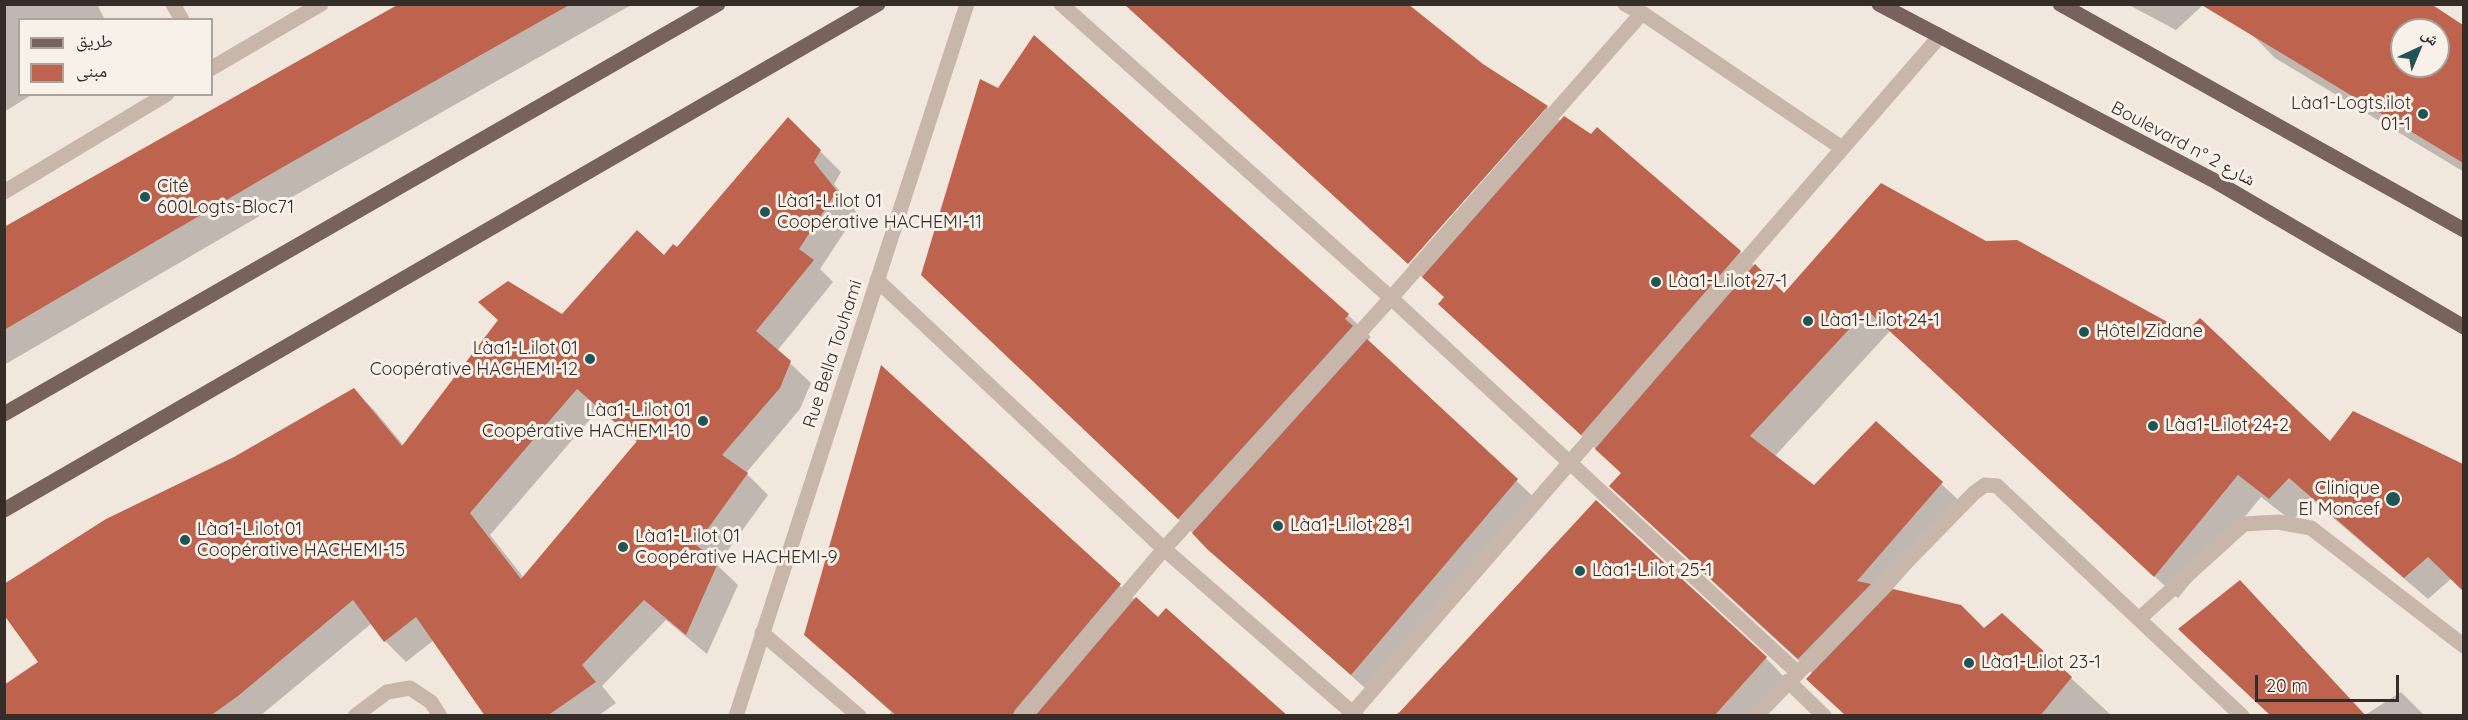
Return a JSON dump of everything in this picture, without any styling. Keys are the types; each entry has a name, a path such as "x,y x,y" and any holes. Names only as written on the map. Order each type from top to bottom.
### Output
{"main road":[{"path":"4,414 718,4"},
{"path":"4,510 878,4"},
{"name":"Boulevard n° شارع 2","path":"1879,4 2213,180 2463,327"},
{"path":"2060,4 2463,230"}],"street":[{"path":"173,4 181,18"},
{"path":"213,65 321,4"},
{"name":"Rue Bella Touhami","path":"735,716 967,4"},
{"path":"1060,4 1391,298 1570,462 1793,677 1824,716"},
{"path":"1625,4 1642,13 1842,148"},
{"path":"1022,716 1164,549 1391,298 1642,13"},
{"path":"877,280 1164,549 1353,714 1940,36"},
{"path":"4,192 164,96"},
{"path":"1756,716 1984,485 1997,486 2242,716"},
{"path":"2139,619 2244,524 2278,522 2311,528 2463,646"},
{"path":"762,633 859,716"},
{"path":"355,716 387,692 410,688 431,702 440,716"}],"building":[{"name":"Cité 600Logts-Bloc71","path":"399,4 571,4 283,167 4,330 4,227"},
{"path":"1124,4 1408,4 1483,64 1548,106 1408,264"},
{"name":"Làa1-Logts.ilot 01-1","path":"2200,4 2431,4 2463,25 2463,163"},
{"path":"1034,35 1349,314 1345,319 1353,326 1178,519 921,275 980,79 998,88"},
{"name":"Làa1-L.ilot 27-1","path":"1564,116 1591,134 1597,127 1741,251 1581,435 1438,304 1444,297 1422,277"},
{"path":"788,117 821,150 814,162 837,191 799,249 814,260 756,331 791,361 780,388 722,455 748,473 696,545 718,563 686,635 644,600 582,665 596,682 547,716 485,716 416,617 384,642 353,600 238,696 210,716 4,716 4,685 38,662 4,615 4,584 106,519 234,457 354,388 402,446 498,320 478,302 508,281 562,314 637,230 664,255 673,244 677,247","holes":["577,389 637,441 521,579 470,513"]},
{"path":"1881,183 1986,241 2017,240 2186,332 2200,318 2330,441 2353,411 2463,464 2463,591 2428,557 2404,578 2289,478 2269,499 2238,475 2154,577 1867,310 1750,436 1814,485 1876,421 1943,482 1857,581 1871,584 1798,659 1609,486 1621,473 1595,449 1755,264 1784,293"},
{"name":"Làa1-L.ilot 28-1","path":"1367,339 1518,479 1351,675 1207,549 1192,533"},
{"path":"881,365 1121,584 1012,716 897,716 804,635"},
{"path":"1596,500 1767,657 1714,716 1396,716"},
{"path":"2240,580 2366,716 2271,716 2178,629"},
{"name":"Làa1-L.ilot 23-1","path":"1893,589 1961,605 1984,628 2002,613 2072,677 2040,716 1846,716 1806,679"},
{"path":"1136,597 1158,617 1166,608 1288,716 1035,716"}],"place":[{"name":"Làa1-Logts.ilot 01-1","path":"2423,114"},
{"name":"Cité 600Logts-Bloc71","path":"145,197"},
{"name":"Làa1-L.ilot 01 Coopérative HACHEMI-11","path":"765,212"},
{"name":"Làa1-L.ilot 27-1","path":"1656,282"},
{"name":"Làa1-L.ilot 24-1","path":"1808,321"},
{"name":"Hôtel Zidane","path":"2084,332"},
{"name":"Làa1-L.ilot 01 Coopérative HACHEMI-12","path":"590,359"},
{"name":"Làa1-L.ilot 01 Coopérative HACHEMI-10","path":"703,421"},
{"name":"Làa1-L.ilot 24-2","path":"2153,426"},
{"name":"Clinique El Moncef","path":"2393,499"},
{"name":"Làa1-L.ilot 28-1","path":"1278,526"},
{"name":"Làa1-L.ilot 01 Coopérative HACHEMI-15","path":"185,540"},
{"name":"Làa1-L.ilot 01 Coopérative HACHEMI-9","path":"623,547"},
{"name":"Làa1-L.ilot 25-1","path":"1580,571"},
{"name":"Làa1-L.ilot 23-1","path":"1969,663"}]}
